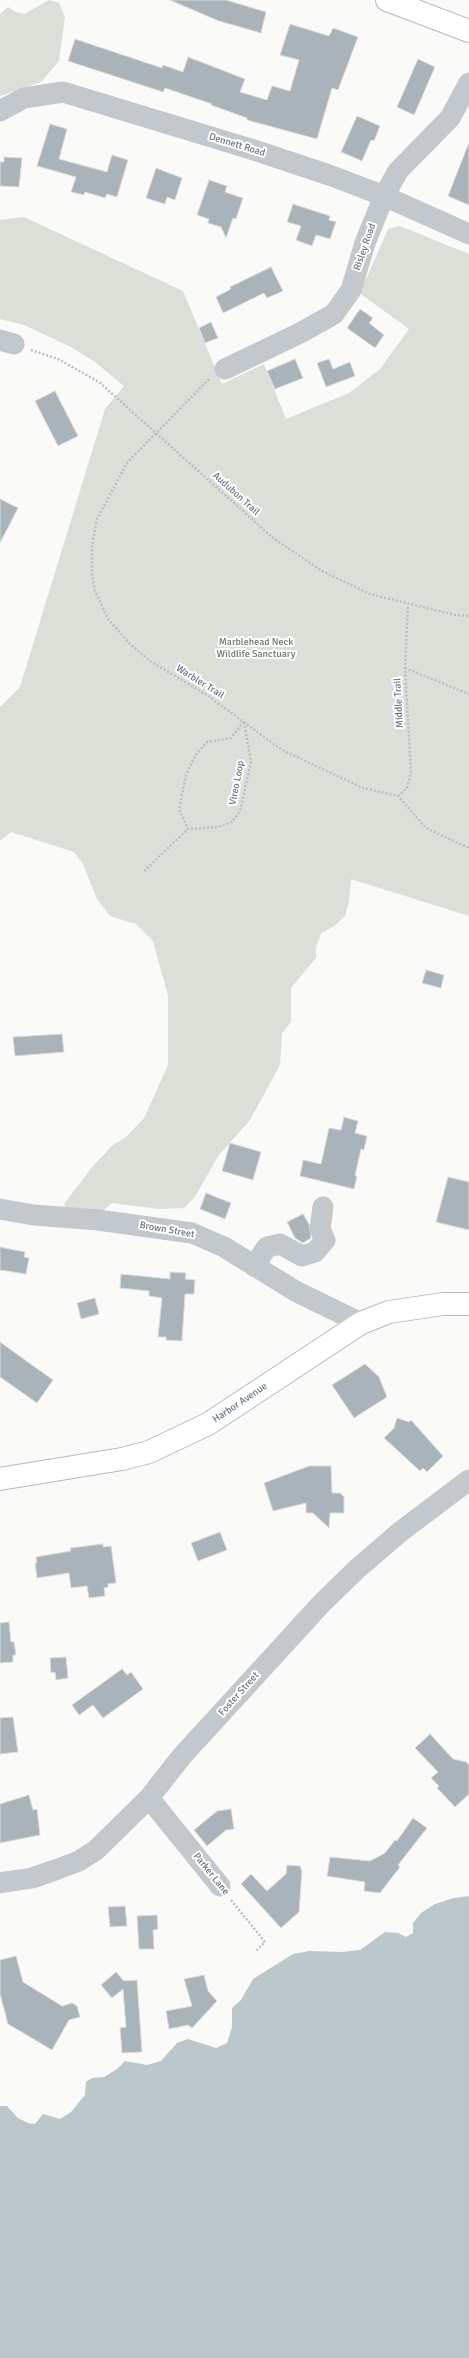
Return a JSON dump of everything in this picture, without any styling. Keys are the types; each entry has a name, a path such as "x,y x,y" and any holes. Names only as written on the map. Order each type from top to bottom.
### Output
{"main road":[{"path":"388,0 469,31"},
{"name":"Harbor Avenue","path":"0,1479 122,1459 149,1452 180,1439 208,1424 360,1322 389,1312 443,1304 469,1304"}],"street":[{"name":"Risley Road","path":"225,368 300,334 334,314 351,290 365,243 384,196 398,171 450,118 469,83"},
{"name":"Dennett Road","path":"0,111 24,98 63,92 254,150 384,196 469,234"},
{"path":"254,1266 267,1247 280,1244 302,1256 315,1252 325,1240 320,1229 323,1207"},
{"name":"Brown Street","path":"0,1210 34,1215 98,1220 192,1233 224,1247 297,1292 360,1322"},
{"name":"Foster Street","path":"0,1883 32,1878 79,1861 100,1847 150,1798 182,1756 322,1603 357,1569 394,1537 469,1480"},
{"name":"Parker Lane","path":"150,1798 220,1886"}],"path":[{"name":"Audubon Trail","path":"7,342 58,359 99,382 273,538 322,571 370,594 469,616"},
{"name":"Warbler Trail","path":"225,368 209,379 174,413 157,435 127,463 96,519 92,553 92,574 95,591 108,620 130,644 150,661 207,695 282,750 363,788 398,796"},
{"name":"Middle Trail","path":"398,796 407,788 411,772 405,668 408,603"},
{"path":"405,668 469,694"},
{"name":"Vireo Loop","path":"188,829 218,827 232,822 240,811 251,762 244,721"},
{"path":"144,871 188,829 179,809 186,775 195,756 207,742 231,738 244,721"},
{"path":"398,796 426,828 469,848"},
{"name":"Parker Lane","path":"220,1886 265,1942 256,1950"}],"green space":[{"path":"49,0 59,3 65,17 59,61 41,82 0,96 0,14 8,7 16,12 24,14"},
{"name":"Marblehead Neck Wildlife Sanctuary","path":"24,217 183,291 222,384 264,364 286,419 349,393 380,369 409,329 358,292 368,275 388,229 400,226 469,254 469,916 351,879 349,902 345,916 333,927 321,933 316,948 316,958 291,988 291,1022 282,1033 280,1065 250,1120 218,1156 195,1197 184,1208 160,1209 112,1203 98,1215 66,1211 64,1204 93,1166 113,1145 126,1137 144,1118 168,1065 168,996 153,941 136,924 110,916 97,899 83,864 74,852 11,832 0,841 0,707 20,687 105,409 124,386 95,362 71,347 24,325 0,319 0,220"}],"shaded area":[{"path":"469,1896 469,2358 0,2358 0,2106 7,2106 18,2118 28,2123 35,2124 43,2114 60,2119 71,2112 85,2095 86,2082 92,2078 104,2077 117,2069 125,2061 147,2065 161,2061 177,2043 188,2039 216,2048 227,2043 232,2027 232,2008 241,2000 253,1979 293,1954 309,1951 342,1952 360,1950 385,1932 398,1933 406,1937 413,1933 413,1923 421,1913 435,1904 454,1898"}],"building":[{"path":"170,0 226,0 266,12 261,33 219,21"},
{"path":"290,24 329,36 333,28 358,37 338,90 332,88 317,139 247,120 247,118 211,105 212,104 165,88 163,92 68,61 75,39 162,68 163,65 183,72 188,57 245,79 240,92 267,100 272,86 290,91 299,60 280,55"},
{"path":"418,59 435,67 414,115 397,107"},
{"path":"357,116 380,126 374,141 371,140 362,161 341,152"},
{"path":"50,124 67,129 59,159 107,172 112,155 128,160 117,197 107,194 105,198 85,192 84,195 71,192 76,177 37,166"},
{"path":"469,145 469,205 448,196"},
{"path":"4,157 22,158 19,187 0,186 0,162 4,162"},
{"path":"156,168 182,178 175,200 167,197 165,204 146,198"},
{"path":"209,180 227,186 225,192 243,198 236,219 233,218 226,238 221,227 208,223 209,219 197,215"},
{"path":"293,204 330,216 329,220 336,222 330,239 316,235 312,246 296,240 301,226 287,222"},
{"path":"271,267 283,291 267,298 264,293 223,313 216,297 231,289 230,287"},
{"path":"360,309 373,318 369,323 384,335 375,348 347,328"},
{"path":"211,322 218,338 205,343 199,328"},
{"path":"295,359 303,378 275,389 267,371"},
{"path":"329,359 333,369 350,362 355,376 326,387 317,363"},
{"path":"55,391 78,436 58,446 35,401"},
{"path":"0,499 18,508 0,543"},
{"path":"426,970 444,975 441,988 422,983"},
{"path":"62,1034 64,1052 15,1056 13,1037"},
{"path":"344,1117 358,1121 355,1133 367,1136 364,1150 361,1149 355,1176 357,1176 354,1189 300,1176 303,1160 321,1164 329,1128 341,1130"},
{"path":"230,1143 261,1152 253,1180 222,1171"},
{"path":"448,1177 469,1182 469,1230 436,1222"},
{"path":"206,1193 231,1203 225,1219 200,1209"},
{"path":"303,1214 309,1224 311,1238 303,1243 295,1238 287,1222"},
{"path":"0,1247 25,1252 24,1257 29,1258 26,1274 0,1270"},
{"path":"170,1272 186,1273 185,1279 195,1280 194,1294 185,1294 182,1341 166,1340 166,1337 158,1337 162,1298 149,1296 149,1291 120,1288 121,1274 170,1279"},
{"path":"95,1298 99,1314 81,1319 77,1303"},
{"path":"0,1342 53,1380 37,1403 0,1377"},
{"path":"365,1364 379,1377 387,1397 354,1418 332,1385"},
{"path":"397,1418 409,1422 411,1420 443,1456 427,1472 423,1468 420,1471 384,1438 394,1428"},
{"path":"309,1466 331,1466 332,1493 340,1493 344,1497 344,1513 330,1513 329,1528 313,1513 306,1513 306,1503 273,1511 264,1483"},
{"path":"220,1532 227,1550 198,1561 191,1543"},
{"path":"103,1544 103,1547 111,1546 116,1583 108,1584 108,1587 104,1588 105,1596 89,1598 87,1586 71,1588 69,1573 37,1578 35,1563 37,1563 36,1557 71,1551 70,1548"},
{"path":"9,1622 11,1642 14,1642 16,1655 13,1655 13,1662 0,1663 0,1623"},
{"path":"66,1657 68,1678 56,1680 55,1672 51,1673 50,1658"},
{"path":"122,1669 127,1675 131,1672 143,1689 103,1718 93,1705 79,1715 72,1705"},
{"path":"13,1717 18,1752 0,1754 0,1718"},
{"path":"430,1734 453,1759 466,1762 469,1765 469,1794 455,1807 437,1788 439,1786 431,1778 438,1772 415,1748"},
{"path":"29,1795 33,1810 37,1809 40,1835 0,1843 0,1804"},
{"path":"231,1809 234,1829 226,1830 207,1846 194,1830 217,1811"},
{"path":"413,1818 427,1828 398,1865 400,1867 380,1893 364,1891 365,1882 327,1876 330,1857 370,1861 385,1853 395,1840 397,1841"},
{"path":"287,1865 300,1866 302,1871 299,1912 281,1928 241,1884 251,1874 267,1891 286,1874"},
{"path":"125,1906 127,1926 110,1927 108,1907"},
{"path":"157,1915 158,1929 153,1930 154,1949 139,1949 137,1916"},
{"path":"16,1956 23,1982 62,2006 72,2003 77,2006 80,2017 69,2020 52,2050 8,2024 0,1994 0,1960"},
{"path":"116,1972 124,1981 137,1980 142,2052 122,2053 120,2028 126,2027 123,1989 112,1998 101,1985"},
{"path":"204,1975 208,1991 217,2001 192,2028 188,2025 169,2029 166,2011 192,2006 184,1979"}]}
